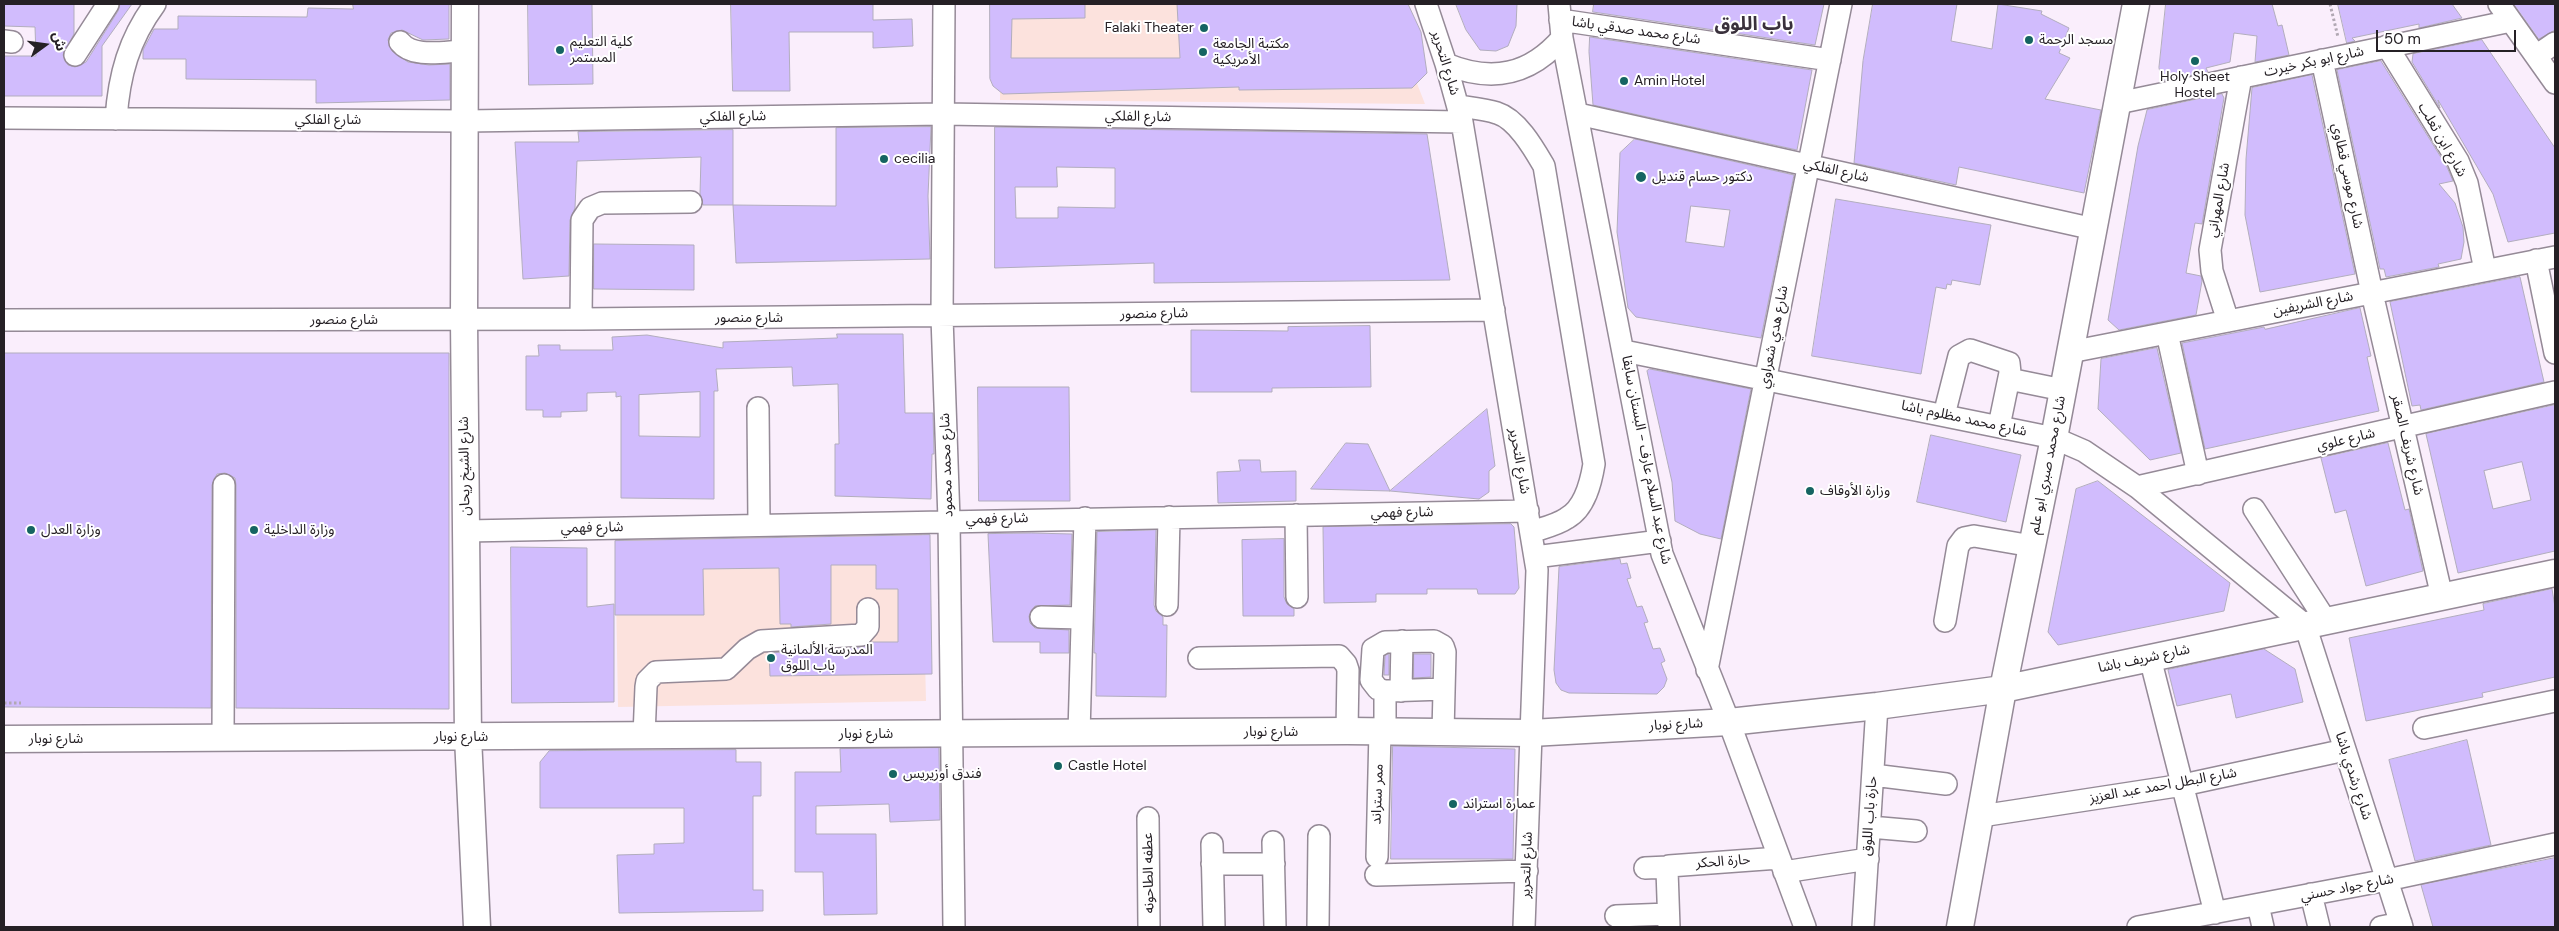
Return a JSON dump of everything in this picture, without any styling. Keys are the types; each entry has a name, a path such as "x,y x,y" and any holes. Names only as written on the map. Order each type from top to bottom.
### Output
{"main road":[{"name":"شارع الشيخ ريحان","path":"465,4 464,320 468,737 477,927"},
{"name":"شارع محمد صبري ابو علم","path":"1960,927 2003,689 2054,438 2136,4"},
{"name":"شارع شريف باشا","path":"1729,722 1877,706 2003,689 2555,573"},
{"name":"شارع نوبار","path":"4,739 1347,731 1532,733 1729,722"}],"street":[{"path":"75,55 108,4"},
{"path":"116,119 119,85 127,53 142,22 155,4"},
{"name":"شارع محمد محمود","path":"944,4 942,317 949,520 954,927"},
{"name":"شارع التحرير","path":"1426,4 1460,114 1535,557 1537,591 1524,927"},
{"name":"شارع هدي شعراوي","path":"1707,670 1842,4"},
{"path":"2505,12 2555,84"},
{"name":"شارع ابو بكر خيرت","path":"2118,103 2386,46 2505,12"},
{"path":"1446,64 1477,74 1509,72 1539,60 1560,20"},
{"name":"شارع محمد صدقي باشا","path":"1560,20 1830,60"},
{"name":"شارع عبد السلام عارف - البستان سابقا","path":"1560,20 1660,541 1669,574 1729,722 1805,927"},
{"path":"400,42 404,47 414,52 465,51"},
{"path":"2536,56 2555,43"},
{"name":"شارع ابن ثعلب","path":"2386,46 2458,161 2467,184 2484,270"},
{"name":"شارع موسي قطاوي","path":"2332,58 2372,293"},
{"name":"شارع المهراني","path":"2228,321 2212,271 2210,250 2241,77"},
{"name":"شارع الفلكي","path":"4,118 466,121 943,114 1499,114 1518,128 1544,166 1594,464 1590,484 1582,502 1568,518 1531,532"},
{"name":"شارع الفلكي","path":"1578,114 2094,229"},
{"path":"581,319 582,220 590,208 602,203 691,202"},
{"path":"2546,258 2555,353"},
{"name":"شارع الشريفين","path":"2070,352 2546,258"},
{"name":"شارع شريف الصقر","path":"2372,293 2442,597"},
{"name":"شارع منصور","path":"4,320 942,317 1494,310"},
{"path":"2167,333 2198,474"},
{"path":"1944,415 1962,352 1970,350 2006,360 2010,367 1999,426"},
{"name":"شارع محمد مظلوم باشا","path":"1624,351 2054,438 2084,451 2137,487 2316,623"},
{"path":"2009,379 2063,390"},
{"name":"شارع علوي","path":"2137,487 2555,392"},
{"path":"758,408 759,525"},
{"path":"223,739 224,485"},
{"name":"شارع رشدي باشا","path":"2254,509 2316,623 2345,750 2387,880 2395,926"},
{"name":"شارع فهمي","path":"466,531 949,520 1528,511"},
{"path":"1296,515 1297,597"},
{"path":"1079,733 1085,518"},
{"path":"1167,605 1169,518"},
{"path":"1945,621 1958,546 1964,538 1974,536 2032,546"},
{"path":"1535,557 1660,541"},
{"path":"644,736 647,681 656,672 726,669 747,649 769,639 861,635 868,627 868,609"},
{"path":"1041,617 1082,618"},
{"path":"1443,732 1444,690 1443,646 1434,641 1402,641 1385,642 1373,649 1371,680 1378,689 1393,691 1444,690"},
{"name":"ممر ستراند","path":"1402,641 1393,691 1383,731 1376,866 1527,871"},
{"path":"1200,658 1338,656 1346,664 1348,670 1347,731"},
{"path":"2150,658 2216,913"},
{"path":"2424,728 2555,701"},
{"name":"حارة باب اللوق","path":"1863,927 1877,706"},
{"name":"شارع البطل احمد عبد العزيز","path":"1981,816 2183,785 2345,750"},
{"path":"1873,775 1946,784"},
{"name":"عطفه الطاحونه","path":"1148,818 1150,927"},
{"path":"1870,827 1916,831"},
{"path":"1318,927 1320,836"},
{"path":"1273,842 1275,927"},
{"name":"شارع جواد حسني","path":"2138,927 2387,880 2555,844"},
{"path":"1214,927 1212,854 1274,864"},
{"name":"حارة الحكر","path":"1645,868 1782,864 1868,859"},
{"path":"1609,916 1669,921 1668,867"},
{"path":"2311,894 2319,927"},
{"path":"2258,905 2263,927"}],"path":[{"path":"2330,4 2332,58"},
{"path":"4,703 21,703"}],"shaded area":[{"name":"مكتبة الجامعة الأمريكية","path":"1001,4 1386,4 1425,104 1000,100"},
{"name":"المدرسة الألمانية باب اللوق","path":"922,530 926,701 618,707 615,537"}],"building":[{"path":"4,4 74,4 74,34 63,55 68,65 75,67 86,62 118,11 120,4 132,4 102,46 102,96 4,96 4,56 36,56 35,27 4,26"},
{"path":"353,4 449,4 449,39 423,40 402,30 391,33 388,40 392,51 408,62 429,65 450,64 450,100 316,103 316,80 186,79 186,59 143,59 143,50 154,29 178,29 178,16 307,17 308,8 353,9"},
{"path":"528,4 592,4 593,84 529,85"},
{"path":"731,4 873,4 873,20 912,19 913,46 873,48 873,32 789,32 790,91 733,91"},
{"name":"مكتبة الجامعة الأمريكية","path":"990,4 1085,4 1085,18 1012,19 1011,58 1180,58 1177,4 1408,4 1421,32 1427,73 1412,88 1239,90 1239,87 1003,94 993,86 990,79"},
{"path":"1456,4 1517,4 1516,26 1508,46 1496,51 1480,50 1466,30"},
{"path":"1594,4 1824,4 1815,45 1593,12"},
{"path":"1873,4 1957,4 1951,41 1992,49 1998,4 2042,11 2041,14 2069,28 2059,53 2070,58 2045,99 2101,110 2084,193 1959,167 1956,185 1854,163 1863,61"},
{"path":"2166,4 2272,4 2278,26 2282,25 2289,55 2255,62 2257,36 2234,33 2230,62 2206,68 2208,72 2162,81 2159,68"},
{"path":"2338,4 2452,4 2462,18 2419,28 2419,24 2352,38 2355,41 2347,43"},
{"path":"2514,4 2555,4 2555,30 2539,39"},
{"path":"1590,37 1812,70 1797,150 1593,105 1589,52"},
{"path":"2482,40 2555,148 2555,233 2508,242 2493,194 2438,100 2440,108 2412,62 2413,54"},
{"path":"2381,61 2447,167 2453,181 2439,184 2455,203 2463,227 2464,242 2461,259 2438,264 2439,267 2386,277 2384,269 2380,269 2337,70"},
{"path":"2312,75 2355,274 2260,292 2245,215 2246,159 2252,88"},
{"path":"2222,94 2224,98 2202,224 2195,223 2186,273 2201,276 2202,281 2196,315 2119,330 2108,320 2138,146 2147,110"},
{"path":"931,127 928,196 930,259 736,263 733,205 836,206 836,128"},
{"path":"995,127 1427,134 1450,280 1154,283 1154,263 995,268","holes":["1057,167 1115,168 1115,208 1058,207 1058,218 1016,218 1015,187 1057,187"]},
{"path":"733,130 733,205 703,205 700,194 701,157 577,161 575,208 570,220 569,276 523,279 515,142 579,142 578,132"},
{"path":"1635,139 1794,175 1761,338 1636,317 1628,308 1617,232 1620,153","holes":["1691,206 1730,210 1724,247 1686,242"]},
{"path":"1836,199 1991,225 1980,285 1952,280 1951,285 1947,284 1946,289 1936,287 1921,374 1812,356"},
{"path":"594,244 694,245 694,290 594,289"},
{"path":"2520,277 2544,382 2421,410 2420,405 2412,406 2390,302"},
{"path":"2360,308 2371,356 2367,357 2379,411 2205,449 2182,343 2264,327 2265,329"},
{"path":"1370,326 1371,387 1272,388 1272,392 1191,392 1191,330 1288,331 1288,327"},
{"path":"837,334 903,334 905,413 933,413 934,454 932,454 931,499 835,496 835,444 839,444 838,384 793,386 792,367 716,369 718,391 714,391 714,499 621,498 621,396 616,397 616,392 587,393 587,411 561,412 561,417 543,417 543,410 526,410 526,356 539,356 538,345 560,345 560,350 613,350 612,337 647,335 723,348 723,342 837,338","holes":["700,392 700,437 639,436 639,395"]},
{"path":"2157,348 2181,453 2150,460 2098,409 2101,359"},
{"name":"وزارة الداخلية","path":"4,353 449,353 449,709 236,708 236,485 235,478 225,473 217,474 212,485 211,708 4,707"},
{"path":"1650,369 1751,389 1721,539 1700,534 1675,521 1672,482 1647,371"},
{"path":"978,387 1069,387 1070,501 979,501"},
{"path":"2555,405 2555,551 2458,573 2426,434","holes":["2522,462 2531,500 2493,509 2484,471"]},
{"path":"1487,409 1495,466 1489,471 1489,492 1479,499 1390,491"},
{"path":"1931,435 2021,455 2006,522 1917,502"},
{"path":"1346,443 1368,444 1390,491 1311,489"},
{"path":"2388,443 2405,510 2409,509 2423,571 2366,586 2346,510 2335,513 2321,458"},
{"path":"1239,460 1260,460 1261,472 1296,471 1296,501 1218,503 1217,472 1240,471"},
{"path":"2098,481 2230,583 2224,611 2058,645 2048,632 2076,489"},
{"path":"1511,524 1514,527 1519,588 1515,594 1478,594 1477,589 1427,589 1427,594 1376,594 1376,602 1324,603 1323,527"},
{"path":"1156,530 1154,605 1156,611 1163,617 1163,625 1167,625 1166,697 1096,696 1096,653 1094,653 1097,532"},
{"path":"988,534 1072,534 1070,605 1035,606 1029,616 1030,623 1035,628 1069,630 1069,653 1040,653 1040,642 993,642"},
{"path":"930,535 932,674 770,676 769,653 862,647 871,642 898,642 898,589 876,589 876,565 831,565 831,624 791,627 791,624 780,624 779,568 703,569 704,615 615,615 615,541"},
{"path":"1284,539 1284,597 1287,604 1294,609 1294,616 1243,616 1242,540"},
{"path":"511,547 587,548 587,607 614,604 614,702 512,703"},
{"path":"1620,559 1621,564 1627,563 1631,578 1627,579 1637,607 1642,606 1648,622 1644,623 1653,649 1660,648 1665,661 1661,663 1667,679 1664,687 1657,694 1569,693 1561,690 1556,683 1554,670 1559,567"},
{"path":"2552,589 2555,607 2555,677 2482,693 2483,697 2366,721 2349,638 2484,610 2483,604"},
{"path":"2264,649 2295,669 2303,702 2236,718 2231,694 2177,706 2168,670"},
{"path":"1389,654 1389,675 1384,675 1385,656"},
{"path":"1414,654 1431,654 1431,677 1414,678"},
{"path":"2467,740 2491,845 2415,861 2389,760"},
{"name":"عمارة استراند","path":"1393,746 1515,749 1513,859 1391,859"},
{"path":"939,748 940,820 890,822 889,804 816,806 816,834 876,834 877,914 824,915 823,872 795,872 795,772 841,772 840,749"},
{"path":"736,750 736,762 761,762 761,796 753,796 753,890 763,890 763,911 619,913 617,855 654,854 654,844 684,843 684,808 540,808 540,762 549,751"},
{"path":"2555,858 2555,927 2433,927 2421,885"}],"place":[{"name":"Falaki Theater","path":"1204,28"},
{"name":"مسجد الرحمة","path":"2029,40"},
{"name":"كلية التعليم المستمر","path":"560,50"},
{"name":"مكتبة الجامعة الأمريكية","path":"1203,52"},
{"name":"Holy Sheet Hostel","path":"2195,61"},
{"name":"Amin Hotel","path":"1624,81"},
{"name":"cecilia","path":"884,159"},
{"name":"دكتور حسام قنديل","path":"1641,177"},
{"name":"وزارة الأوقاف","path":"1810,491"},
{"name":"وزارة العدل","path":"31,530"},
{"name":"وزارة الداخلية","path":"254,530"},
{"name":"المدرسة الألمانية باب اللوق","path":"771,658"},
{"name":"Castle Hotel","path":"1058,766"},
{"name":"فندق أوزيريس","path":"893,774"},
{"name":"عمارة استراند","path":"1453,804"}],"district":[{"name":"باب اللوق","path":"1754,25"}]}
